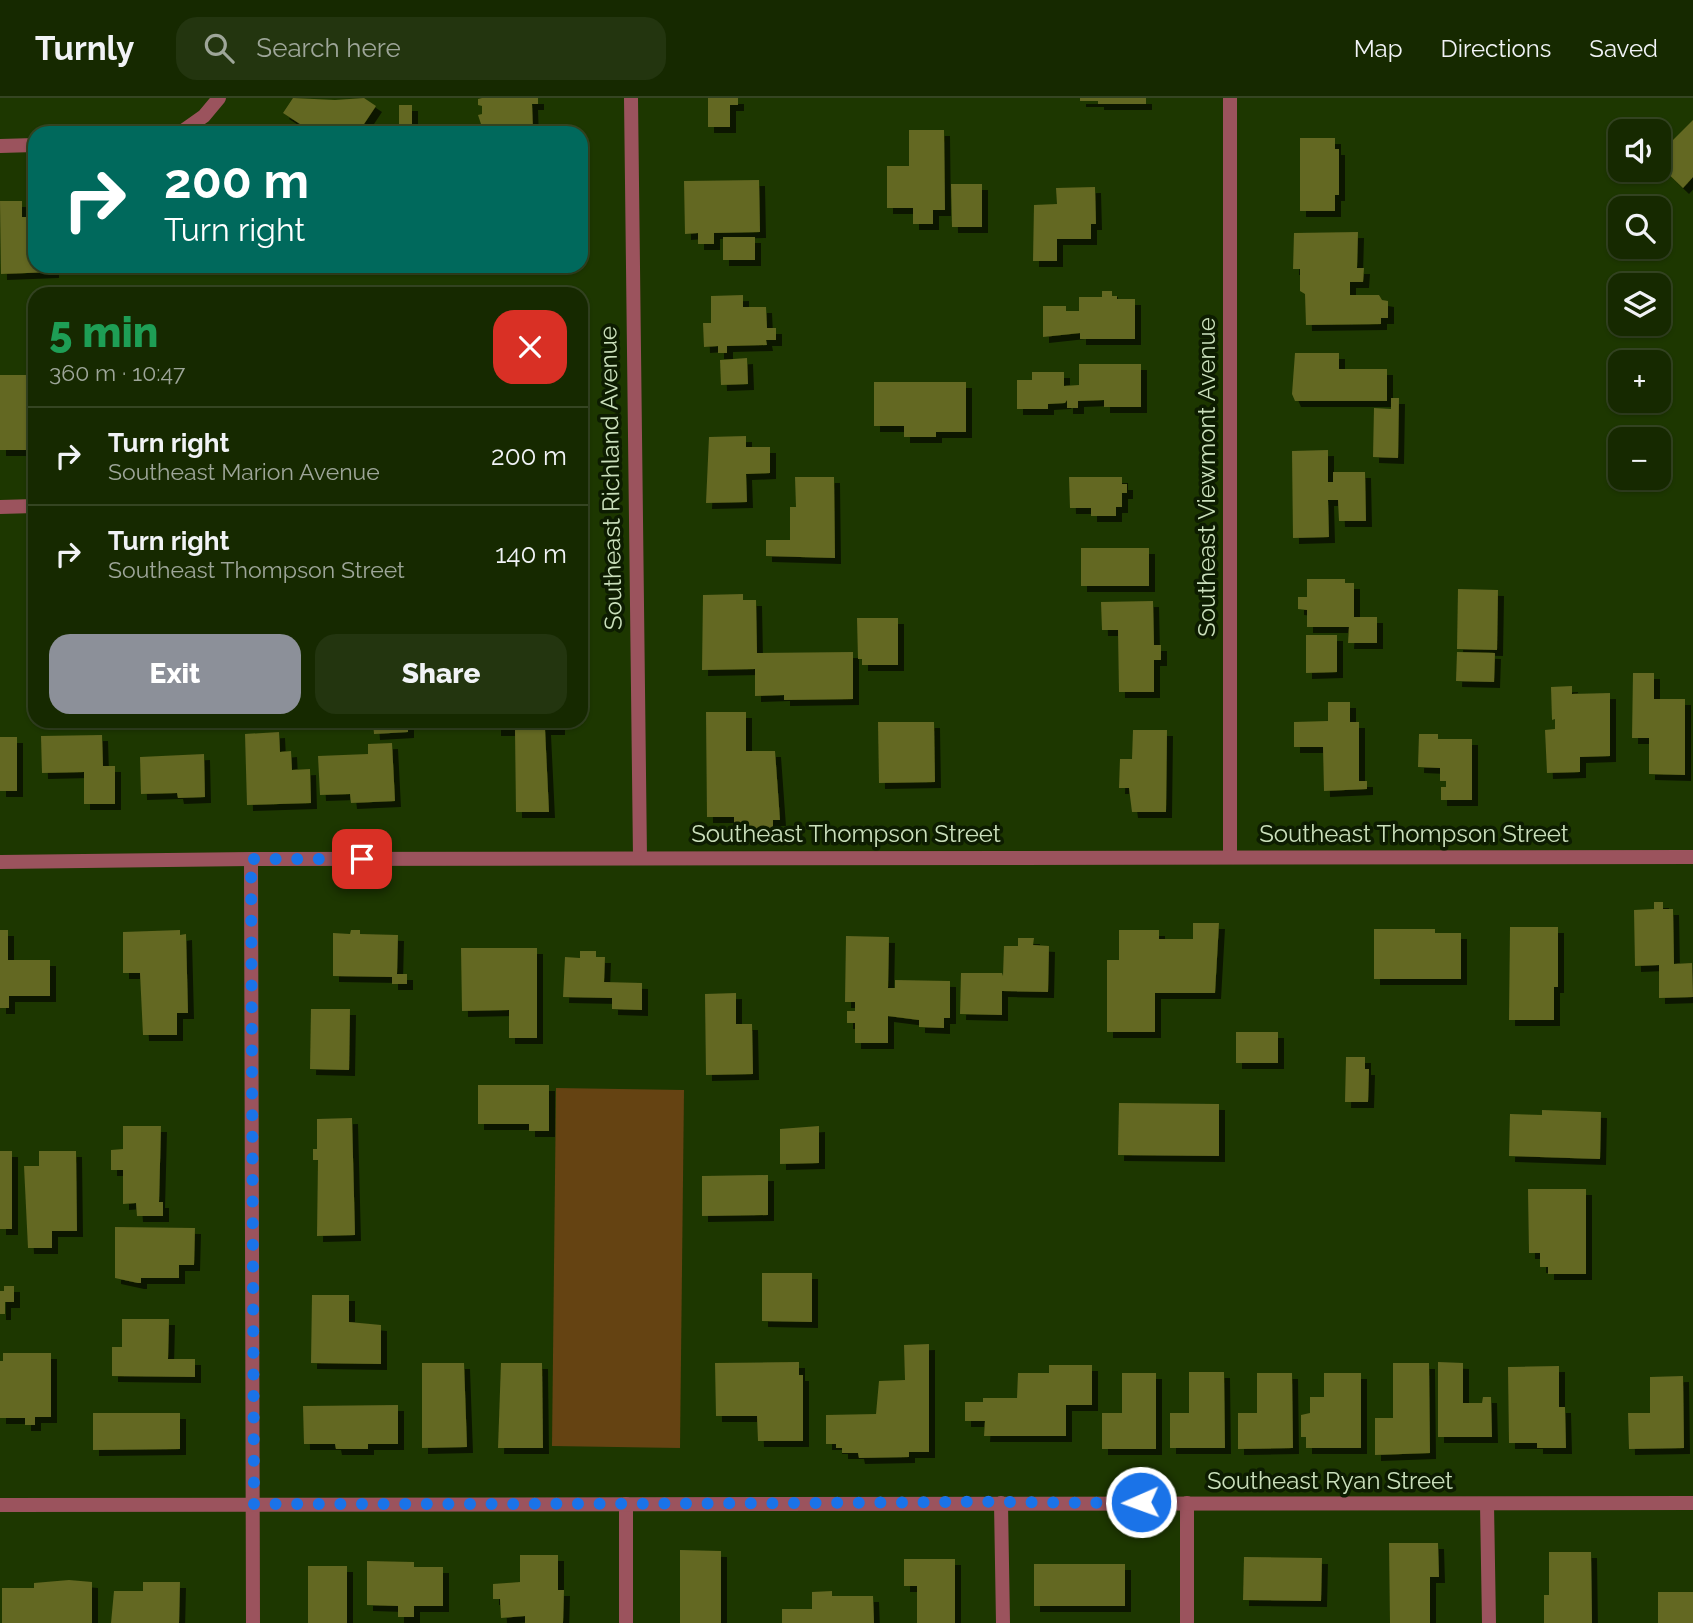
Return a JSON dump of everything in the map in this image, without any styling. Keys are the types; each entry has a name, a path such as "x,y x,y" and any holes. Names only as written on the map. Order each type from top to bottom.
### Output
{"street":[{"path":"190,126 204,116 219,98"},
{"name":"Southeast Richland Avenue","path":"631,98 640,858"},
{"name":"Southeast Viewmont Avenue","path":"1230,98 1230,856"},
{"path":"0,146 28,145"},
{"path":"0,507 28,506"},
{"name":"Southeast Thompson Street","path":"0,862 1230,856 1693,857"},
{"path":"251,859 253,1623"},
{"path":"1001,1503 1003,1623"},
{"path":"1187,1503 1187,1623"},
{"name":"Southeast Ryan Street","path":"0,1505 1693,1503"},
{"path":"626,1504 626,1623"},
{"path":"1487,1504 1489,1623"}],"shaded area":[{"path":"556,1088 684,1090 680,1448 552,1446"}],"building":[{"path":"293,98 364,98 376,106 363,126 303,126 283,113"},
{"path":"538,98 538,104 532,104 533,126 482,126 478,115 482,114 482,106 478,105 478,99"},
{"path":"708,98 738,98 738,105 730,105 730,127 708,127"},
{"path":"1080,98 1146,98 1146,104 1098,104 1098,101 1080,101"},
{"path":"399,105 412,105 412,126 399,126"},
{"path":"1693,120 1693,177 1683,188 1671,176 1671,142"},
{"path":"440,125 473,126 440,126"},
{"path":"909,130 944,130 945,210 933,210 933,224 913,224 913,208 887,208 887,166 909,166"},
{"path":"1300,138 1335,138 1335,149 1339,149 1339,195 1335,195 1335,211 1300,211"},
{"path":"759,180 760,232 714,233 714,244 698,244 698,233 685,234 684,181"},
{"path":"951,184 982,184 982,227 952,227"},
{"path":"1095,187 1096,224 1091,224 1091,239 1057,239 1057,261 1033,261 1034,205 1057,204 1056,188"},
{"path":"0,201 22,201 22,217 28,217 28,273 1,274"},
{"path":"1358,232 1357,268 1364,268 1363,282 1350,282 1350,295 1379,295 1382,300 1388,301 1388,318 1381,318 1381,324 1306,325 1305,294 1300,291 1300,269 1293,269 1294,233"},
{"path":"723,237 755,237 755,260 723,260"},
{"path":"1102,291 1112,291 1112,296 1117,296 1117,299 1135,299 1135,339 1080,339 1080,333 1043,337 1043,306 1066,306 1066,311 1079,311 1079,297 1102,297"},
{"path":"743,295 743,307 766,307 767,328 776,328 776,340 766,340 767,345 727,346 727,353 718,353 718,346 704,347 703,323 711,323 711,296"},
{"path":"1295,353 1339,353 1339,369 1387,369 1387,401 1295,401 1292,394"},
{"path":"747,358 748,384 721,385 720,360"},
{"path":"1079,364 1141,364 1141,407 1104,407 1104,400 1078,401 1078,408 1067,408 1067,400 1065,403 1048,404 1048,409 1017,409 1017,380 1032,380 1032,372 1064,372 1064,386 1079,385"},
{"path":"0,375 28,375 28,450 0,450"},
{"path":"874,382 966,382 966,432 936,432 936,437 904,437 904,426 874,426"},
{"path":"1391,398 1399,398 1398,458 1373,457 1374,408 1391,409"},
{"path":"746,436 746,447 770,447 770,473 746,474 747,502 706,503 709,437"},
{"path":"1328,450 1328,482 1333,482 1333,472 1365,472 1366,521 1339,521 1338,500 1328,500 1329,537 1293,538 1292,451"},
{"path":"795,477 834,477 835,558 766,556 766,540 790,540 790,507 796,507"},
{"path":"1069,477 1122,477 1122,484 1127,484 1127,493 1122,493 1122,507 1116,507 1116,516 1091,516 1091,508 1070,508"},
{"path":"1081,548 1149,548 1149,586 1081,586"},
{"path":"1307,579 1345,579 1345,583 1354,583 1354,617 1377,617 1377,643 1348,643 1349,627 1307,627 1307,610 1298,609 1298,597 1307,597"},
{"path":"1458,589 1498,590 1497,650 1457,649"},
{"path":"743,594 743,600 756,600 757,653 853,652 853,699 784,700 784,695 755,696 755,669 702,670 703,595"},
{"path":"1153,601 1154,645 1161,645 1161,660 1154,660 1154,692 1119,692 1118,630 1102,630 1101,602"},
{"path":"857,618 898,618 898,665 862,665 862,659 858,659"},
{"path":"1306,635 1337,635 1337,672 1306,673"},
{"path":"1457,652 1495,653 1494,682 1456,681"},
{"path":"1633,673 1654,673 1654,699 1685,699 1685,775 1649,774 1649,738 1632,738"},
{"path":"1572,686 1572,694 1610,693 1610,756 1580,757 1580,772 1547,773 1545,730 1555,729 1555,719 1552,720 1551,687"},
{"path":"1328,702 1350,702 1350,722 1359,722 1359,781 1367,781 1367,789 1324,791 1323,747 1294,747 1294,722 1328,721"},
{"path":"706,712 746,712 746,751 775,751 780,820 773,820 773,831 734,831 734,817 707,817"},
{"path":"878,722 934,722 935,782 879,783"},
{"path":"374,728 408,728 408,732 374,734"},
{"path":"559,728 545,729 549,812 516,812 515,730 495,730"},
{"path":"1133,730 1167,730 1166,812 1132,812 1129,788 1119,788 1120,759 1132,759"},
{"path":"279,732 280,752 291,751 292,770 310,769 311,803 247,805 245,734"},
{"path":"1419,734 1438,734 1438,739 1472,739 1472,800 1441,800 1441,787 1446,787 1446,781 1440,781 1440,768 1418,767"},
{"path":"102,735 103,766 115,766 115,804 84,804 84,772 42,773 41,736"},
{"path":"0,737 17,737 17,791 0,791"},
{"path":"392,743 395,801 351,803 350,794 320,795 318,756 368,754 368,744"},
{"path":"204,754 205,797 178,798 177,793 141,794 140,757"},
{"path":"1654,902 1663,902 1663,909 1673,909 1674,964 1692,963 1693,997 1659,998 1659,965 1635,966 1634,910 1654,909"},
{"path":"1193,923 1219,923 1215,993 1155,993 1155,1032 1107,1032 1107,960 1119,960 1119,930 1159,930 1159,939 1193,939"},
{"path":"1510,927 1558,927 1558,987 1554,987 1554,1020 1509,1020"},
{"path":"1374,929 1435,929 1435,933 1461,933 1461,979 1374,979"},
{"path":"0,930 8,930 8,960 50,960 50,996 9,996 9,1008 0,1008"},
{"path":"180,930 180,935 186,934 188,1013 177,1013 177,1035 143,1035 140,973 123,973 123,932"},
{"path":"351,930 360,930 360,934 398,935 397,974 407,974 407,984 392,984 392,977 333,976 333,933 350,934"},
{"path":"846,936 889,937 888,988 895,988 895,980 950,981 950,1018 944,1018 944,1028 919,1027 919,1020 888,1016 888,1043 855,1043 855,1023 847,1023 847,1011 855,1011 855,1002 845,1002"},
{"path":"1018,938 1034,938 1033,945 1049,946 1048,992 1002,991 1002,1015 960,1014 961,973 1002,973 1003,976 1004,946 1018,946"},
{"path":"461,948 537,948 537,1038 509,1038 509,1010 462,1011"},
{"path":"580,951 596,951 596,957 605,957 604,982 642,983 642,1010 612,1009 612,998 563,997 565,957 580,958"},
{"path":"736,993 736,1024 752,1024 753,1074 706,1075 705,994"},
{"path":"311,1009 350,1009 349,1070 310,1069"},
{"path":"1236,1032 1278,1032 1278,1063 1236,1063"},
{"path":"1346,1057 1365,1057 1365,1069 1369,1069 1368,1102 1345,1102"},
{"path":"478,1085 549,1085 549,1131 529,1131 529,1124 478,1124"},
{"path":"1119,1103 1219,1104 1219,1156 1118,1155"},
{"path":"1542,1110 1601,1112 1600,1159 1509,1156 1510,1114 1542,1115"},
{"path":"352,1118 355,1235 317,1236 318,1160 313,1160 313,1149 317,1149 317,1119"},
{"path":"123,1126 161,1126 159,1202 163,1202 163,1216 137,1216 136,1203 123,1204 123,1170 111,1170 111,1150 123,1149"},
{"path":"819,1126 819,1163 780,1164 780,1129"},
{"path":"0,1151 12,1151 12,1229 0,1229"},
{"path":"39,1151 76,1151 77,1231 52,1231 52,1248 28,1248 24,1166 39,1166"},
{"path":"768,1175 768,1215 702,1216 702,1176"},
{"path":"1528,1189 1586,1189 1586,1274 1548,1274 1548,1267 1540,1267 1540,1253 1529,1253"},
{"path":"115,1227 195,1228 194,1265 179,1265 179,1278 141,1278 141,1283 138,1283 115,1278"},
{"path":"762,1273 812,1273 812,1322 762,1321"},
{"path":"4,1286 14,1286 14,1302 5,1302 5,1314 0,1314 0,1291 4,1291"},
{"path":"312,1295 349,1295 349,1322 381,1325 381,1364 311,1363"},
{"path":"122,1319 169,1319 168,1359 195,1359 195,1377 112,1376 112,1347 122,1347"},
{"path":"929,1344 929,1452 909,1452 909,1457 859,1458 858,1453 842,1453 842,1448 836,1448 836,1444 826,1444 826,1415 876,1414 879,1381 905,1380 904,1345"},
{"path":"3,1353 51,1353 51,1417 35,1417 35,1425 25,1425 25,1418 0,1418 0,1361 3,1361"},
{"path":"799,1362 799,1375 803,1375 803,1441 758,1441 757,1416 716,1416 715,1363"},
{"path":"1438,1362 1463,1363 1463,1403 1482,1403 1483,1397 1491,1397 1492,1437 1438,1437"},
{"path":"422,1363 464,1363 467,1447 422,1448"},
{"path":"501,1363 542,1363 543,1448 498,1448"},
{"path":"1393,1363 1429,1363 1430,1453 1375,1455 1375,1418 1393,1418"},
{"path":"1049,1365 1092,1365 1092,1405 1066,1405 1066,1436 984,1436 985,1421 965,1421 965,1402 983,1402 983,1398 1017,1398 1018,1373 1049,1373"},
{"path":"1559,1366 1559,1407 1565,1407 1566,1448 1537,1448 1537,1443 1509,1443 1508,1367"},
{"path":"1189,1372 1224,1372 1225,1448 1170,1448 1170,1413 1189,1413"},
{"path":"1122,1373 1156,1373 1156,1449 1102,1449 1102,1413 1122,1413"},
{"path":"1257,1373 1292,1373 1293,1448 1238,1449 1238,1413 1257,1413"},
{"path":"1324,1373 1361,1373 1361,1448 1306,1448 1306,1437 1301,1437 1301,1415 1310,1413 1310,1397 1324,1397"},
{"path":"1683,1376 1684,1448 1629,1449 1628,1413 1650,1413 1650,1377"},
{"path":"398,1405 398,1444 368,1444 368,1449 336,1449 335,1444 304,1444 303,1406"},
{"path":"93,1413 180,1413 180,1449 93,1450"},
{"path":"1389,1543 1438,1543 1439,1577 1430,1577 1430,1623 1390,1623"},
{"path":"680,1550 721,1551 721,1623 680,1623"},
{"path":"1549,1552 1591,1552 1592,1623 1544,1623 1544,1595 1549,1595"},
{"path":"520,1555 558,1555 558,1590 564,1590 563,1623 525,1623 525,1616 501,1618 500,1599 493,1599 493,1584 520,1582"},
{"path":"1244,1557 1322,1558 1321,1601 1243,1600"},
{"path":"904,1559 955,1559 955,1623 917,1623 917,1586 904,1586"},
{"path":"367,1561 414,1562 414,1567 443,1567 443,1606 414,1606 414,1617 398,1617 398,1606 367,1605"},
{"path":"1034,1564 1125,1564 1125,1606 1034,1606"},
{"path":"308,1566 347,1566 347,1623 308,1623"},
{"path":"69,1580 92,1582 92,1623 2,1623 2,1588 34,1588 34,1583"},
{"path":"143,1582 180,1582 179,1623 111,1623 114,1591 143,1591"},
{"path":"832,1591 832,1596 873,1596 874,1623 782,1623 782,1609 812,1609 812,1592"},
{"path":"1658,1592 1693,1592 1693,1623 1658,1623"}],"route":[{"path":"362,859 251,859 254,1504 753,1505 1141,1502"}]}
